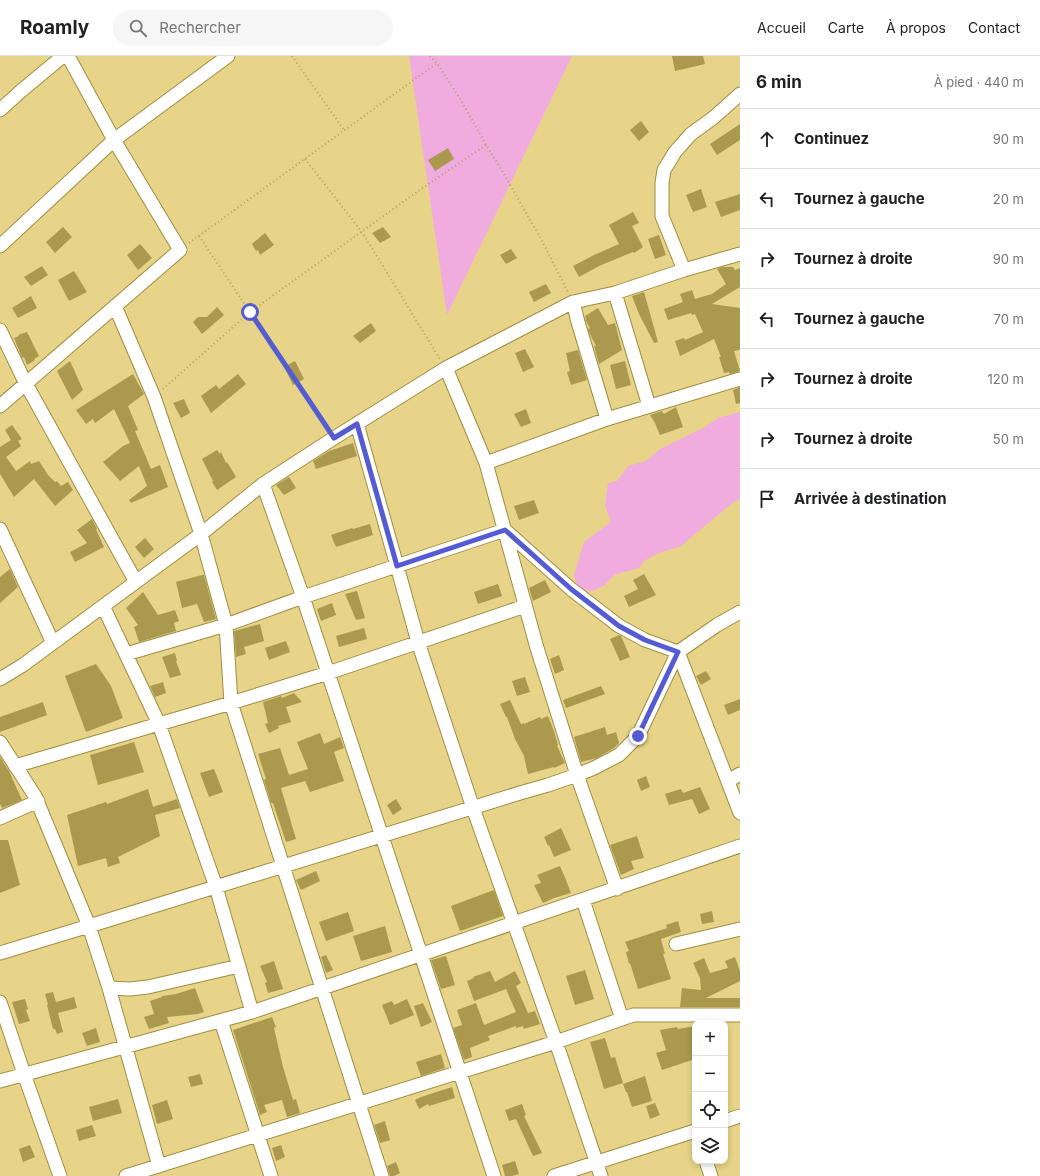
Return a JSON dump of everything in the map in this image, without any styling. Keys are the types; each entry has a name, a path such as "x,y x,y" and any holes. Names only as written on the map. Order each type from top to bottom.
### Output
{"street":[{"path":"0,110 20,91 63,56"},
{"path":"0,406 180,250 114,140 68,56"},
{"path":"0,246 114,140 228,56"},
{"path":"684,270 662,216 662,183 664,170 675,152 691,134 713,118 740,94"},
{"path":"0,679 23,665 201,534 263,484 446,368 573,302 615,293 684,270 740,254"},
{"path":"615,293 649,406"},
{"path":"573,302 607,419"},
{"path":"115,306 154,397 201,534 226,625 231,703 382,1176"},
{"path":"0,330 26,384 136,582"},
{"path":"446,368 486,463 537,648 577,775 617,889"},
{"path":"486,463 607,419 740,379"},
{"path":"357,424 418,642 473,808 556,1042 601,1176"},
{"path":"263,484 303,597 494,1176"},
{"path":"0,529 53,642"},
{"path":"126,654 226,625 303,597 505,530"},
{"path":"505,530 571,589 619,626 645,640 678,652 728,781 738,800 740,813"},
{"path":"103,606 159,724 216,887 252,1012"},
{"path":"16,766 328,673 526,606"},
{"path":"0,953 548,785 594,768 619,755 638,736 678,652 740,612"},
{"path":"0,742 38,801 89,926 109,988 159,1166"},
{"path":"728,781 740,774"},
{"path":"0,818 38,801"},
{"path":"0,1081 252,1012 740,846"},
{"path":"583,900 622,1019"},
{"path":"676,944 740,929"},
{"path":"109,988 130,989 148,987 239,966"},
{"path":"0,1002 60,1176"},
{"path":"126,1176 460,1073 634,1015 740,1015"},
{"path":"221,1021 271,1176"},
{"path":"728,1120 740,1116"},
{"path":"554,1176 692,1133"},
{"path":"707,1164 711,1176"}],"path":[{"path":"292,56 344,130"},
{"path":"430,56 437,63 462,102 500,167 541,239 573,302"},
{"path":"334,438 199,236 437,63"},
{"path":"154,397 250,312 486,145"},
{"path":"305,159 362,232 446,368"}],"shaded area":[{"path":"409,56 572,56 447,315"},
{"path":"740,412 740,498 681,546 659,553 644,561 639,568 614,575 605,585 593,591 578,589 574,575 584,542 611,522 605,505 608,483 617,481 628,466 646,461 660,449 705,427 718,418"}],"building":[{"path":"672,56 703,56 705,64 675,71"},
{"path":"641,121 649,132 639,141 630,130"},
{"path":"740,124 740,140 717,155 710,144"},
{"path":"448,148 454,159 435,171 428,160"},
{"path":"701,189 707,207 693,212 686,195"},
{"path":"740,194 740,210 721,217 715,202"},
{"path":"633,212 639,223 632,226 643,247 634,253 633,252 599,266 579,277 573,266 619,244 609,225"},
{"path":"63,227 72,237 55,253 46,242"},
{"path":"383,227 391,237 380,243 372,233"},
{"path":"265,233 274,245 260,255 258,250 256,251 252,244"},
{"path":"659,235 666,255 655,259 648,239"},
{"path":"140,244 152,258 138,270 127,255"},
{"path":"511,249 517,258 506,264 500,255"},
{"path":"42,266 48,275 31,286 24,277"},
{"path":"722,267 733,267 735,270 740,268 740,287 712,304 740,308 740,350 734,351 740,371 730,374 729,372 724,373 719,357 721,357 714,339 680,356 675,341 684,338 685,340 703,332 695,314 692,315 691,313 668,320 664,309 683,302 680,294 692,290 695,299 712,294 726,284 717,269"},
{"path":"74,271 87,292 69,301 58,280"},
{"path":"546,284 551,293 534,302 529,292"},
{"path":"644,292 658,342 654,343 639,314 632,296"},
{"path":"31,296 37,308 18,318 12,308"},
{"path":"217,307 224,315 202,334 193,322 198,317 207,317"},
{"path":"598,308 608,325 615,323 622,350 599,364 594,346 596,346 589,332 588,329 590,328 585,316"},
{"path":"371,323 376,331 360,343 353,336"},
{"path":"27,332 39,356 27,365 24,357 22,358 14,338"},
{"path":"525,349 534,367 523,372 515,353"},
{"path":"578,350 587,380 571,385 567,372 570,371 566,353"},
{"path":"70,361 83,390 72,400 57,371"},
{"path":"295,361 304,379 293,385 284,367"},
{"path":"625,361 631,385 616,389 610,365"},
{"path":"133,374 144,394 128,406 138,430 135,431 151,469 160,465 168,487 131,503 129,500 147,486 139,466 120,481 103,462 123,446 130,443 114,409 95,423 93,419 86,424 76,410"},
{"path":"238,374 246,384 211,413 201,396 216,385 219,389"},
{"path":"740,387 740,403 736,404 733,390"},
{"path":"184,399 190,413 181,418 173,403"},
{"path":"676,407 683,427 660,435 650,415 662,411 664,414"},
{"path":"526,409 531,423 521,427 514,414"},
{"path":"12,425 22,439 18,441 21,446 6,457 16,471 30,461 31,464 39,461 48,475 55,482 57,481 61,486 68,482 73,490 55,506 34,479 14,497 0,474 0,447 11,440 5,430"},
{"path":"353,443 357,456 316,469 313,461 329,451"},
{"path":"217,450 220,454 221,452 226,463 227,462 236,477 217,490 202,459"},
{"path":"289,477 296,488 284,495 276,485"},
{"path":"534,500 539,513 519,520 514,506"},
{"path":"92,519 104,547 75,562 70,552 87,543 77,530"},
{"path":"370,524 373,535 336,547 331,535"},
{"path":"145,538 154,549 144,558 135,547"},
{"path":"10,569 18,587 0,603 0,577"},
{"path":"644,574 656,595 629,607 624,596 638,589 633,580"},
{"path":"204,575 216,619 204,622 197,604 182,608 176,582"},
{"path":"545,580 551,592 533,601 529,588"},
{"path":"498,584 502,596 478,604 474,592"},
{"path":"357,591 365,618 356,620 345,594"},
{"path":"143,592 158,615 175,610 179,621 174,623 176,631 139,642 134,627 138,625 126,608"},
{"path":"332,603 336,615 321,621 317,609"},
{"path":"260,624 264,641 244,647 246,654 236,657 234,631"},
{"path":"364,628 367,639 339,647 336,636"},
{"path":"619,635 621,636 630,657 620,661 610,639"},
{"path":"286,641 290,652 269,660 265,648"},
{"path":"175,653 181,675 170,678 162,657"},
{"path":"559,655 564,670 555,674 550,659"},
{"path":"96,664 111,686 123,718 86,732 65,676"},
{"path":"706,671 711,679 701,685 696,676"},
{"path":"525,677 530,692 517,696 512,681"},
{"path":"163,682 166,693 155,697 150,686"},
{"path":"601,686 605,694 566,708 563,700"},
{"path":"294,693 302,702 286,707 291,722 278,726 279,728 269,733 265,724 268,723 263,702 281,696 282,698"},
{"path":"740,699 740,710 728,715 724,705"},
{"path":"510,700 521,724 540,717 541,719 548,716 554,731 557,746 565,763 554,768 528,774 524,756 500,704"},
{"path":"43,702 47,715 0,732 0,717"},
{"path":"605,727 607,735 616,732 619,743 614,748 597,758 581,762 574,737"},
{"path":"320,733 324,744 340,737 344,748 334,752 344,781 310,792 305,781 281,788 296,839 286,842 273,803 271,803 264,780 266,779 258,754 280,748 289,775 308,769 297,742"},
{"path":"134,742 144,772 98,785 90,755"},
{"path":"0,757 9,771 22,800 2,808 0,804"},
{"path":"214,769 223,792 209,797 200,773"},
{"path":"646,776 650,787 641,791 637,780"},
{"path":"700,787 710,809 699,814 692,799 669,805 665,794 681,789 683,793"},
{"path":"148,789 153,807 177,799 180,808 155,815 160,836 118,857 120,863 108,867 106,858 78,866 67,815 106,802 107,804"},
{"path":"396,799 402,809 393,815 387,805"},
{"path":"561,828 571,850 554,857 544,837"},
{"path":"637,836 644,858 631,861 634,869 621,875 610,845"},
{"path":"0,840 8,840 20,885 0,893"},
{"path":"560,866 571,893 543,903 534,885 541,883 537,875"},
{"path":"316,871 320,881 301,890 296,880"},
{"path":"494,890 503,916 460,931 451,906"},
{"path":"712,911 714,922 702,924 700,914"},
{"path":"348,912 354,931 326,941 319,922"},
{"path":"678,921 681,932 661,939 665,954 663,954 671,979 638,989 630,963 629,964 626,952 629,951 625,942 667,928 666,925"},
{"path":"385,926 392,952 361,961 353,936"},
{"path":"326,955 333,970 326,973 321,957"},
{"path":"446,956 455,985 441,989 431,960"},
{"path":"735,957 740,971 740,981 706,998 740,998 740,1007 680,1007 682,988 701,990 700,978 693,963 704,958 710,973 728,968 725,961"},
{"path":"274,961 283,989 268,993 265,983 267,982 260,966"},
{"path":"585,970 594,999 575,1005 566,976"},
{"path":"490,971 495,982 515,971 521,983 516,986 528,1013 535,1011 540,1024 524,1029 523,1026 516,1028 516,1026 488,1036 490,1040 470,1048 472,1057 464,1060 453,1028 462,1025 457,1010 476,1003 484,1025 516,1012 506,989 474,1001 467,981 474,978 473,977"},
{"path":"195,988 204,1012 167,1017 169,1023 149,1029 144,1017 154,1014 150,1001 162,996 176,994"},
{"path":"53,992 56,1002 74,997 77,1008 58,1013 63,1032 57,1034 55,1029 53,1029 45,994"},
{"path":"25,999 28,1009 26,1010 30,1021 19,1024 12,1002"},
{"path":"407,999 414,1015 390,1025 382,1005 392,1001 394,1005"},
{"path":"423,1003 432,1022 421,1027 414,1006"},
{"path":"272,1017 276,1027 274,1028 283,1067 293,1100 296,1099 300,1113 287,1117 282,1100 264,1105 267,1112 260,1115 233,1030"},
{"path":"677,1027 678,1029 692,1027 692,1060 662,1070 656,1053 666,1050 660,1030"},
{"path":"96,1028 100,1042 87,1046 82,1033"},
{"path":"605,1038 611,1058 615,1057 623,1083 604,1089 590,1042"},
{"path":"441,1054 445,1068 421,1076 416,1062"},
{"path":"200,1074 203,1084 191,1087 188,1077"},
{"path":"645,1076 652,1101 632,1107 623,1084"},
{"path":"452,1087 455,1098 429,1106 428,1104 419,1109 415,1100"},
{"path":"118,1099 122,1113 93,1121 89,1107"},
{"path":"167,1100 173,1119 157,1124 152,1105"},
{"path":"655,1103 660,1115 650,1119 646,1106"},
{"path":"522,1104 526,1115 524,1116 542,1153 533,1156 516,1119 509,1121 505,1110"},
{"path":"385,1121 390,1140 380,1143 374,1125"},
{"path":"92,1125 96,1136 79,1141 76,1130"},
{"path":"30,1145 35,1157 23,1162 19,1149"},
{"path":"281,1145 285,1157 276,1161 272,1148"},
{"path":"515,1161 519,1174 505,1176 502,1165"},
{"path":"396,1162 400,1173 390,1176 387,1166"}],"route":[{"path":"250,312 334,438 357,424 397,566 505,530 571,589 619,626 645,640 678,652 638,736"}]}
